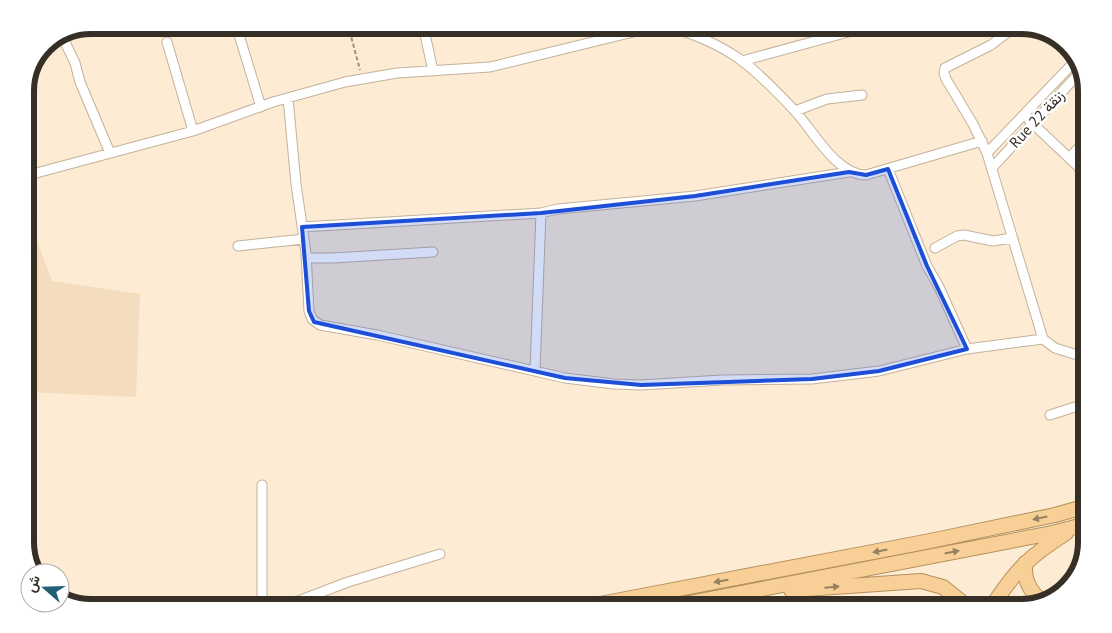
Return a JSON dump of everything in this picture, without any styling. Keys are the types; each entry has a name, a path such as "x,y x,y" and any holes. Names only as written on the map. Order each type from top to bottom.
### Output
{"highway":[{"path":"626,599 925,542 1078,509"},
{"path":"708,599 1052,533 1078,526"},
{"path":"997,599 1008,582 1025,563 1042,549 1078,527"},
{"path":"1025,563 1025,574 1029,587 1038,596"},
{"path":"748,591 815,589 921,581 943,586 958,599"}],"street":[{"path":"239,34 262,106"},
{"path":"425,34 433,71"},
{"path":"34,174 193,131 262,106 345,82 397,73 490,67 626,34"},
{"path":"692,34 719,45 742,61 795,111 836,161 849,172 857,175 866,175 982,141"},
{"path":"742,61 841,34"},
{"path":"1004,34 990,45 945,68 944,73 987,153 1043,340 1055,348 1078,355"},
{"path":"64,40 75,63 80,82 110,153"},
{"path":"167,42 193,131"},
{"name":"Rue 22 زنقة","path":"987,153 1072,64"},
{"name":"Rue 22 زنقة","path":"992,168 1076,76"},
{"path":"795,111 827,99 862,95"},
{"path":"288,98 296,184 304,238 310,311 312,320 320,325 566,378 614,384 641,385 722,380 812,379 879,371 967,350 1043,340"},
{"path":"1024,114 1078,166"},
{"path":"1069,158 1078,148"},
{"path":"888,169 927,266 939,287 967,350"},
{"path":"302,226 541,213 558,209 695,196 849,172"},
{"path":"535,370 541,213"},
{"path":"935,248 956,236 964,235 993,241 1012,238"},
{"path":"238,246 304,238"},
{"path":"306,258 433,252"},
{"path":"1050,415 1078,406"},
{"path":"262,485 262,599"},
{"path":"304,599 348,582 440,554"}],"path":[{"path":"350,34 363,79"}],"highlighted area":[{"path":"888,169 927,266 967,349 879,371 812,379 641,385 565,378 314,322 309,311 302,227 541,213 695,196 849,172 866,175"}],"shaded area":[{"path":"34,232 52,281 140,294 136,397 34,392"}]}
